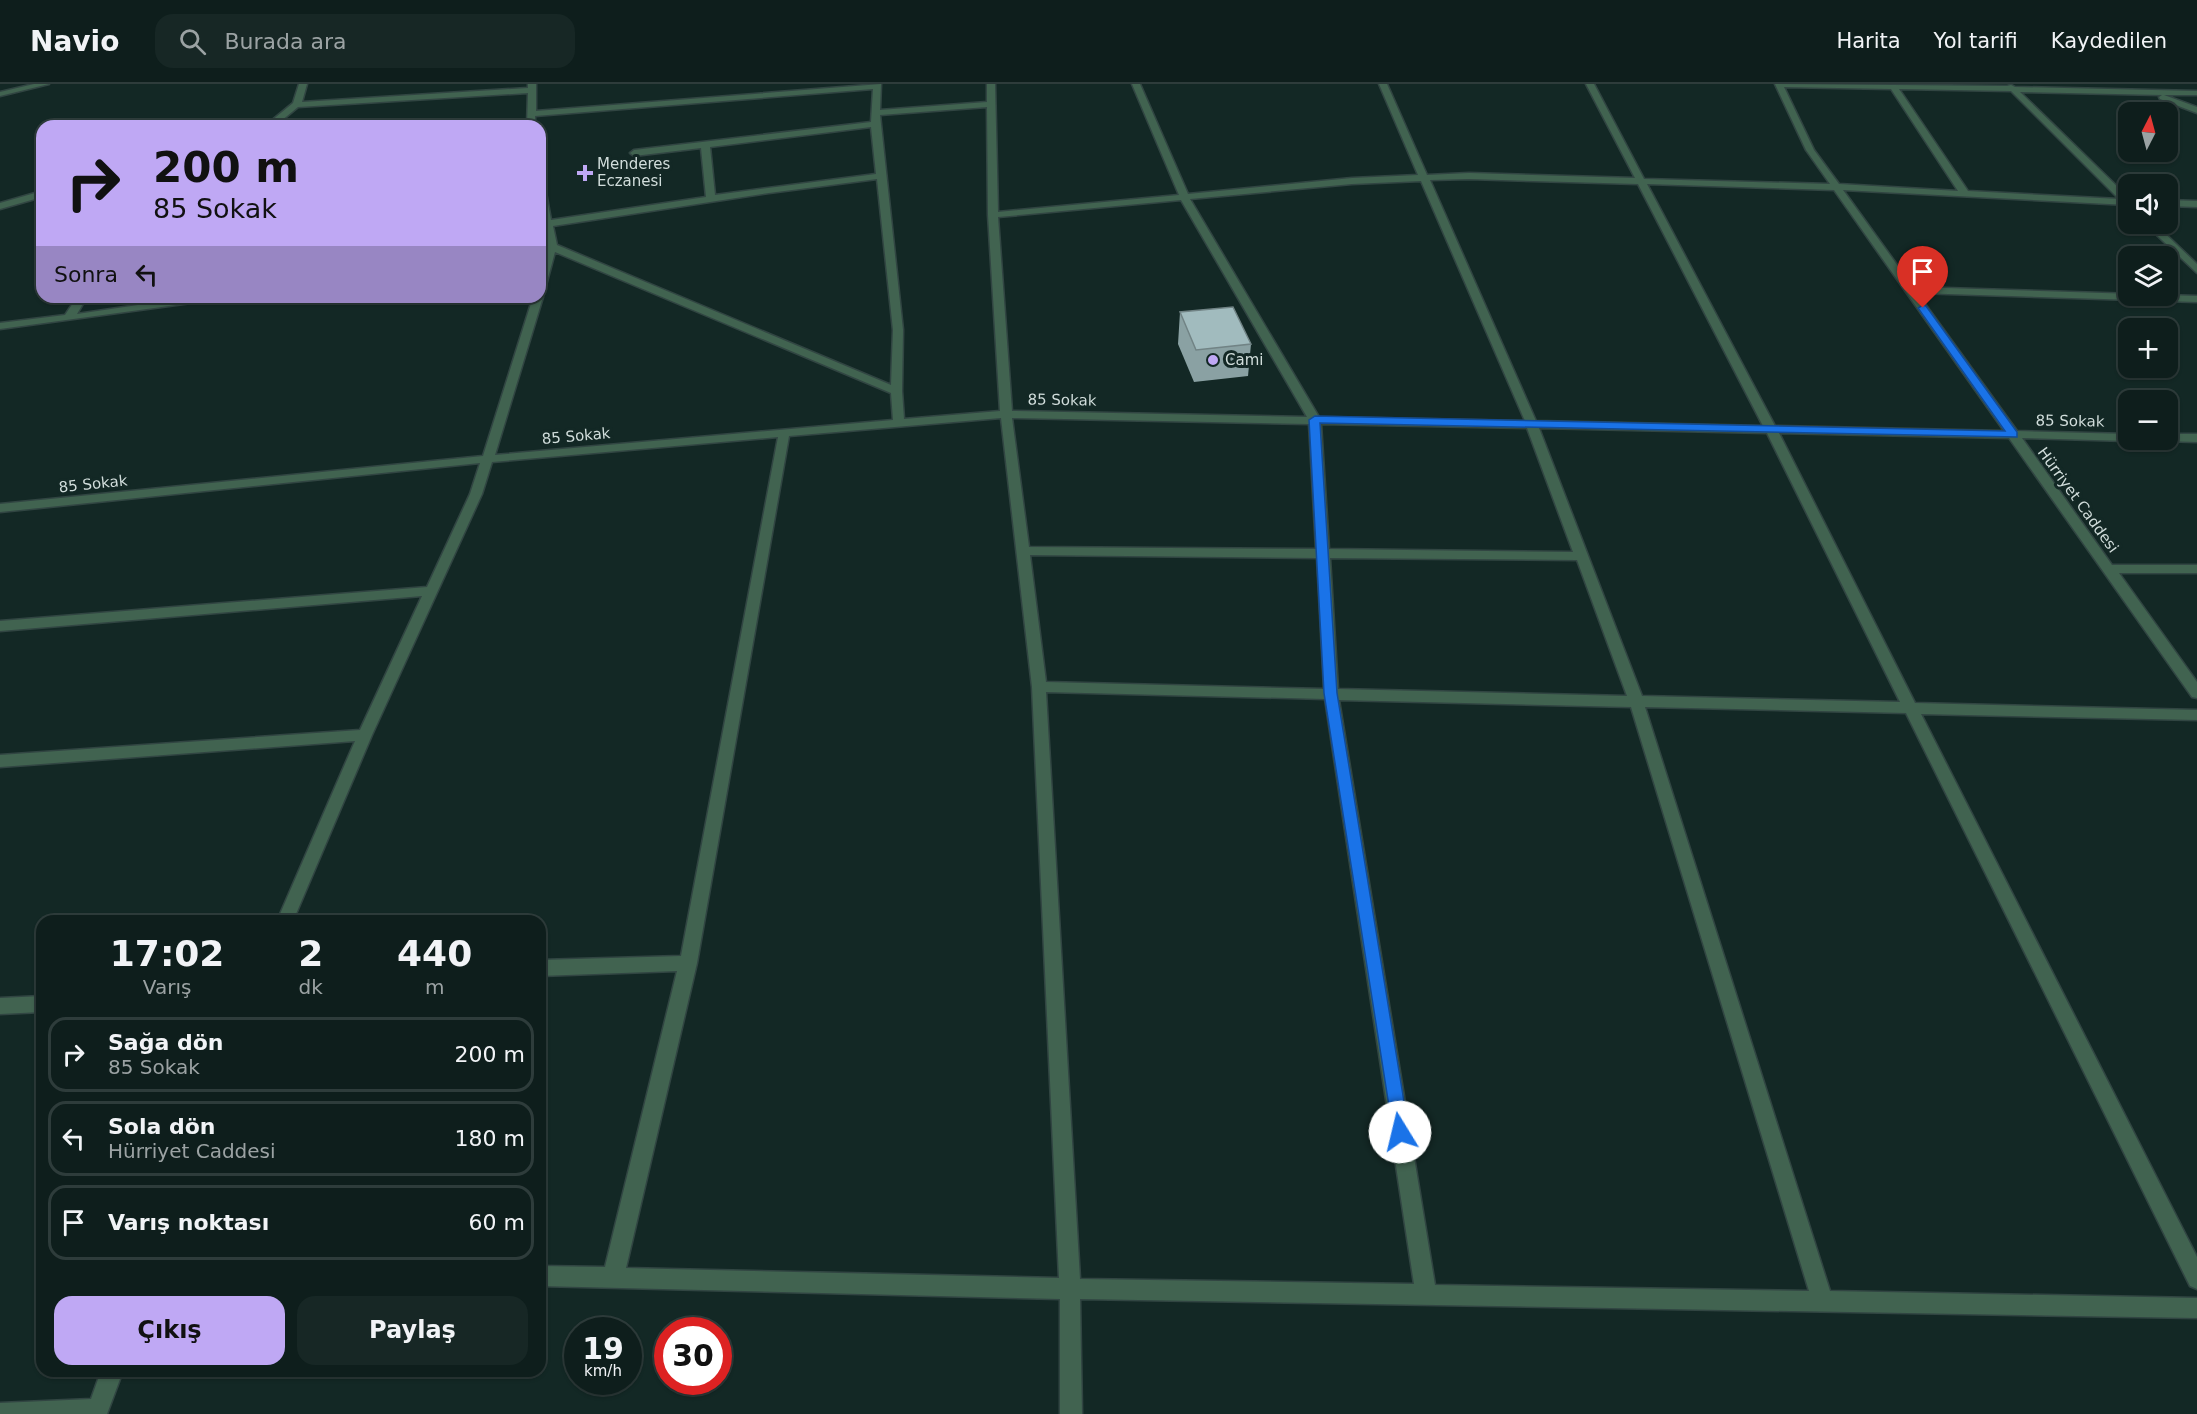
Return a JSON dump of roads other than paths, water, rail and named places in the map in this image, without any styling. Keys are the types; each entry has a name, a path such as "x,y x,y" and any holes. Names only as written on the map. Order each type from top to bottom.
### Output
{"street":[{"path":"0,94 45,84"},
{"path":"277,120 296,105 303,93 303,84"},
{"path":"813,91 821,84"},
{"path":"991,84 993,215 1006,414 1039,687 1070,1289 1071,1414"},
{"path":"1137,84 1185,198 1315,420 1331,693 1426,1294"},
{"path":"1383,84 1422,178 1532,425 1636,700 1822,1302"},
{"path":"1590,84 1771,430 2197,1279"},
{"path":"1779,84 2149,89 2197,93"},
{"name":"Hürriyet Caddesi","path":"1779,84 1810,150 2197,693"},
{"path":"2130,84 2149,89 2197,110"},
{"path":"531,114 878,85 875,124 898,330 896,391 899,423"},
{"path":"1893,86 1965,194"},
{"path":"296,105 532,87 531,120"},
{"path":"2010,87 2118,192"},
{"path":"2179,103 2197,118"},
{"path":"876,113 991,104"},
{"path":"634,153 875,124"},
{"path":"705,144 711,199"},
{"path":"547,224 880,176"},
{"path":"993,215 1352,181 1469,176 1836,187 2118,202"},
{"path":"0,206 36,196"},
{"path":"2178,203 2197,204"},
{"path":"546,219 552,247 546,268"},
{"path":"2160,234 2197,270"},
{"path":"546,248 552,247 896,391"},
{"path":"1910,290 2197,299"},
{"path":"69,318 78,303"},
{"path":"1,325 172,303"},
{"path":"288,915 365,735 476,494 536,303"},
{"name":"85 Sokak","path":"0,508 486,459 1006,414 2118,437"},
{"path":"613,1278 688,963 784,434"},
{"path":"2178,438 2197,438"},
{"path":"1023,550 1582,556"},
{"path":"2109,569 2197,569"},
{"path":"0,626 431,591"},
{"path":"1039,687 2197,715"},
{"path":"0,761 365,735"},
{"path":"546,968 688,963"},
{"path":"0,1006 36,1004"},
{"path":"546,1276 1070,1289 2197,1308"},
{"path":"0,1414 97,1412 110,1377"}],"place":[{"name":"Menderes Eczanesi","path":"585,173"},
{"name":"Cami","path":"1213,360"}]}
